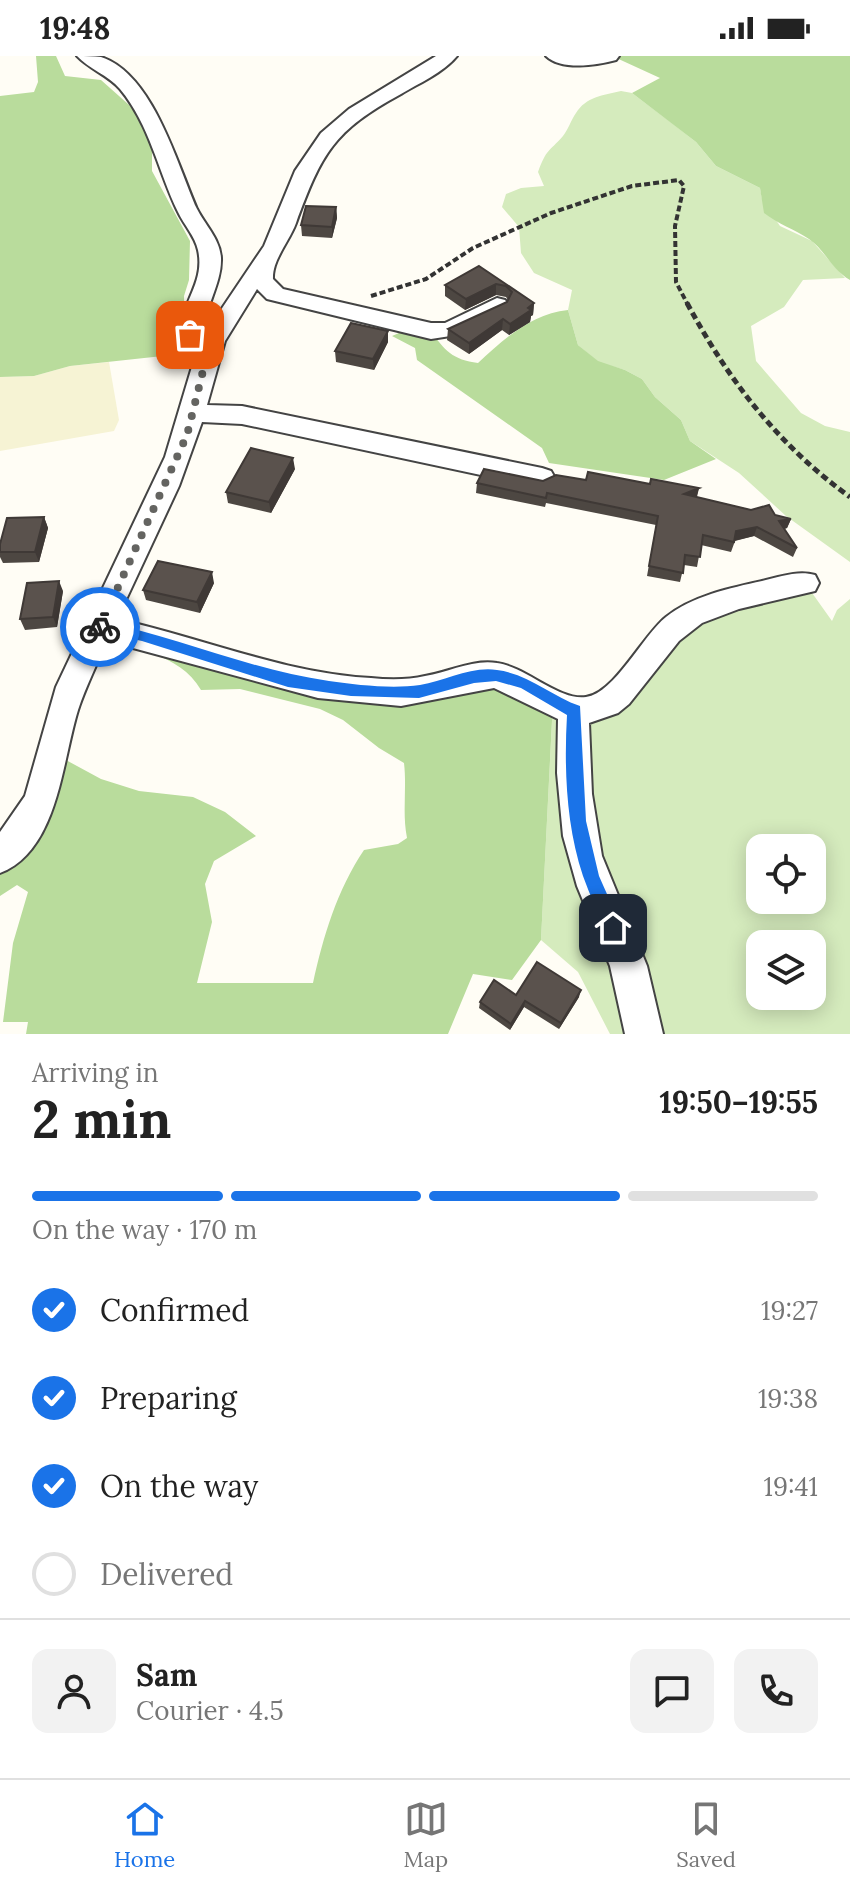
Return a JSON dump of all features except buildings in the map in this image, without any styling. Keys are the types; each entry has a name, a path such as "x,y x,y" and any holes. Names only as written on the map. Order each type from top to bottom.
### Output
{"street":[{"path":"86,56 112,68 135,95 154,129 189,214 207,242 210,256 208,272 190,335 194,347 206,359"},
{"path":"448,56 369,102 326,138 311,159 260,275 265,286 275,294 431,331 449,330 497,305"},
{"path":"555,56 586,60 610,56"},
{"path":"0,857 20,836 40,804 69,692 175,465 194,413 206,359 223,323 263,267"},
{"path":"194,413 242,415 542,478"},
{"path":"98,627 142,636 288,681 351,690 419,691 474,677 496,675 525,683 574,711 597,709 613,698 662,638 681,621 703,610 805,583"},
{"path":"574,711 578,821 591,876 625,954 639,1001 644,1034"}],"path":[{"path":"331,306 419,283 478,245 625,187 659,180 679,180 684,186 675,226 676,282 697,321 759,415 810,468 850,497"}],"shaded area":[{"path":"109,362 119,420 114,431 0,451 0,377 34,376 70,366"}],"green space":[{"path":"36,56 56,56 65,76 101,80 146,120 152,133 152,171 190,241 189,280 184,296 185,346 172,355 70,366 34,376 0,377 0,96 34,92 38,82"},
{"path":"612,56 850,56 850,280 809,239 764,213 760,188 716,166 696,142 632,93 660,78"},
{"path":"621,91 632,93 696,142 716,166 760,188 762,199 780,226 812,241 845,278 803,280 784,307 751,326 756,361 801,413 825,426 850,432 850,562 786,516 739,473 690,441 681,420 655,397 642,379 598,362 578,345 568,310 572,290 534,273 521,253 519,227 502,207 506,194 521,188 544,186 538,172 544,159 565,134 580,108 596,98"},
{"path":"568,310 578,345 598,361 642,379 655,397 681,420 690,441 716,459 664,480 549,463 542,448 417,360 415,348 392,336 413,327 431,331 450,353 478,363 530,322"},
{"path":"805,583 832,621 837,610 850,599 850,1034 610,1034 578,972 541,940 553,701 586,711 662,638"},
{"path":"98,627 351,690 474,677 553,701 541,940 512,980 473,974 448,1034 26,1034 28,1022 3,1022 13,943 28,892 17,885 0,896 0,857 53,753 101,779 139,791 193,797 225,812 256,836 214,861 205,884 212,922 197,983 313,983 332,914 354,865 364,850 398,844 407,838 404,763 343,720 320,709 240,689 201,690 192,677 167,660 92,640"}],"way so far":[{"path":"100,627 175,465 194,413 206,359 194,347 190,335"}],"route":[{"path":"100,627 182,647 288,681 351,690 391,693 419,691 474,677 496,675 525,683 574,711 578,821 591,876 613,928"}]}
